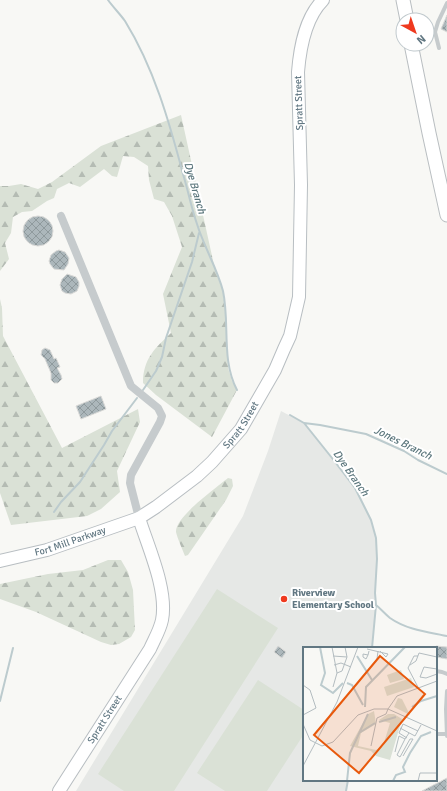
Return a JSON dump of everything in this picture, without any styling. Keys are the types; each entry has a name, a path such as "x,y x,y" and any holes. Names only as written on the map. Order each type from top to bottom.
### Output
{"main road":[{"name":"Spratt Street","path":"59,791 150,649 162,620 163,605 160,586 139,518 197,476 226,447 241,429 275,370 290,336 299,297 300,280 301,216 298,72 299,54 309,24 314,13 323,0"},
{"path":"403,0 405,12"},
{"path":"414,52 447,215"},
{"name":"Fort Mill Parkway","path":"0,561 48,550 139,518"}],"street":[{"path":"61,216 131,386 158,408 162,416 131,475 130,482 139,518"}],"lane":[{"path":"438,48 436,32 438,22 447,3"},
{"path":"437,671 447,674"},
{"path":"437,734 447,735 447,691"}],"shaded area":[{"name":"Riverview Elementary School","path":"281,411 304,423 355,488 371,520 376,538 376,605 372,647 303,647 303,781 348,781 346,791 76,791 243,516 268,451"}],"green space":[{"path":"181,115 214,265 223,291 226,318 228,368 232,381 237,390 212,437 156,395 143,383 145,367 151,355 171,333 163,294 182,247 172,216 164,202 154,199 149,180 148,166 134,157 123,156 117,177 112,176 104,169 80,187 69,183 57,189 54,198 32,211 22,212 13,217 11,233 5,243 9,259 0,271 0,186 21,184 38,189 52,182 101,146"},
{"path":"0,299 2,308 3,336 62,448 138,409 140,422 117,471 120,492 101,509 87,516 11,525 0,493"},
{"path":"228,478 232,479 233,486 226,500 188,555 185,556 176,532 177,526 197,503"},
{"path":"108,560 121,560 128,572 133,590 135,630 131,637 119,644 111,645 101,642 36,612 0,599 0,584 48,574 83,570"},
{"path":"217,589 278,628 174,791 124,791 98,774"},
{"path":"258,680 303,709 303,736 267,791 225,791 197,773"}],"building":[{"path":"447,15 447,32 441,29"},
{"path":"38,216 49,220 53,231 49,242 38,246 27,242 23,231 27,220"},
{"path":"59,250 65,252 69,258 68,264 64,270 54,269 49,261 51,255"},
{"path":"67,274 76,277 79,282 77,291 71,294 62,291 60,285 62,279"},
{"path":"45,348 50,350 60,367 57,368 62,379 58,383 54,383 51,380 51,373 45,359 41,355 42,350"},
{"path":"101,396 106,409 81,419 76,406"},
{"path":"278,646 286,652 282,658 274,652"},
{"path":"436,647 447,647 447,659 437,657"},
{"path":"447,778 447,791 422,791"}],"waterway":[{"name":"Dye Branch","path":"108,0 125,21 135,39 160,95 195,218 223,291 226,316 227,354 232,378 237,390"},
{"path":"143,390 156,371 162,357 166,338 192,262 199,233"},
{"path":"54,512 61,502 80,482 112,431 137,398"},
{"name":"Dye Branch","path":"290,415 304,423 332,458 355,488 371,520 376,538 377,559 375,593 376,605 372,647"},
{"name":"Jones Branch","path":"304,423 366,434 404,451 418,460 447,474"},
{"path":"376,605 390,618 403,625 418,630 447,636"},
{"path":"0,701 13,648"},
{"name":"Dye Branch","path":"346,791 348,781"}],"place":[{"name":"Riverview Elementary School","path":"284,599"}]}
